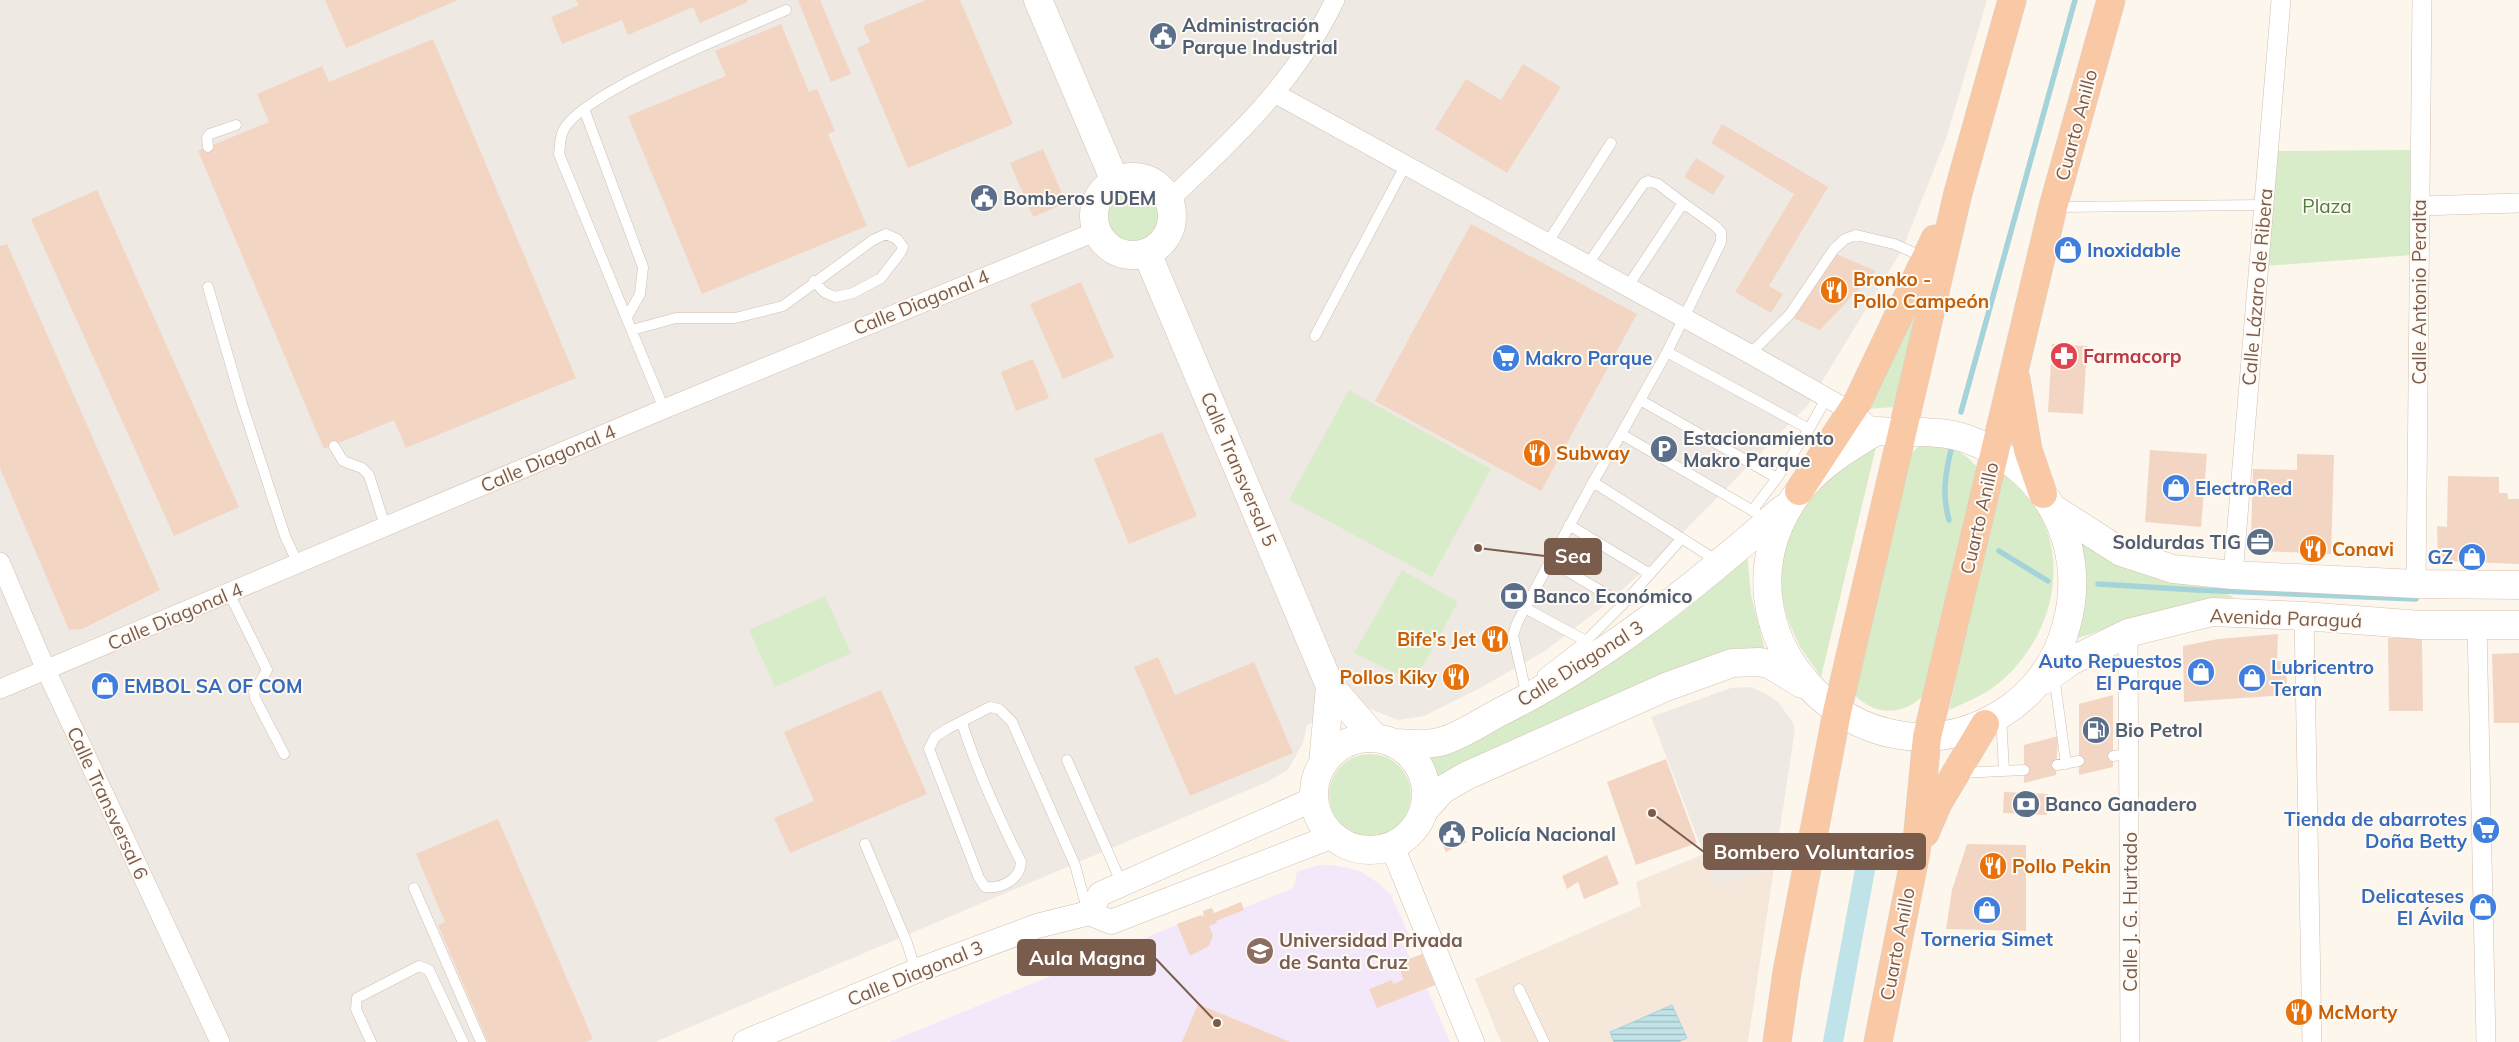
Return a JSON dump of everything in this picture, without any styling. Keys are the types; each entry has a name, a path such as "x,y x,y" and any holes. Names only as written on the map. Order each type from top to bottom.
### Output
{"highway":[{"path":"1777,1042 1787,972 1889,432 1934,261 1958,193 2012,0"},
{"name":"Cuarto Anillo","path":"1878,1042 1916,852 1927,737 2053,207 2110,0"},
{"path":"1789,490 1852,412 1934,261"},
{"path":"2014,366 2028,450 2048,502"},
{"path":"1916,852 1938,803 1993,719"}],"main road":[{"path":"1038,0 1115,181"},
{"path":"1133,178 1152,182 1162,190 1169,200 1172,213 1169,231 1158,246 1147,253 1123,254 1112,249 1103,241 1097,230 1094,219 1099,197 1115,181 1133,178"},
{"name":"Calle Transversal 5","path":"1147,253 1330,686 1384,741"},
{"path":"1424,810 1426,790 1421,771 1410,754 1384,741 1365,738 1345,744 1329,756 1323,764 1316,781 1314,799 1320,819 1333,836 1351,847 1361,849 1372,850 1392,846 1416,828 1424,810 1442,790 1466,776 1666,687 1732,663 1760,662 1770,665 1809,688 1837,712 1865,727 1896,735 1927,737 1957,733 1993,719 2014,706 2046,678 2062,644 2074,599 2070,553 2048,502 2028,476 1995,451 1965,438 1942,434 1889,432 1819,469 1789,490 1774,538 1769,564 1768,591 1771,618 1779,643 1792,667 1809,688"},
{"name":"Calle Diagonal 3","path":"1384,741 1424,745 1446,740 1526,692 1559,681 1667,608 1722,564 1761,516 1789,490"},
{"path":"2048,502 2121,552 2173,569 2233,575 2416,584 2519,585"},
{"name":"Avenida Paraguá","path":"2046,678 2071,661 2128,633 2212,612 2304,616 2421,625 2519,625"},
{"name":"Calle Transversal 5","path":"1323,764 1330,686"}],"street":[{"path":"1169,200 1276,94 1304,55 1335,0"},
{"name":"Calle Lázaro de Ribera","path":"2233,575 2281,0"},
{"name":"Calle Antonio Peralta","path":"2416,584 2422,0"},
{"path":"1276,94 1683,316 1889,432"},
{"path":"2419,206 2519,202"},
{"name":"Calle Diagonal 4","path":"0,689 385,526 1097,230"},
{"name":"Calle Transversal 6","path":"0,562 46,670 220,1042"},
{"path":"2304,616 2312,1042"},
{"path":"2477,625 2486,1042"},
{"name":"Calle J. G. Hurtado","path":"2128,633 2121,755 2130,1042"},
{"path":"1314,799 1100,894 1089,913 1111,922 1333,836"},
{"path":"1392,846 1472,1042"},
{"path":"1167,865 1180,896"},
{"name":"Calle Diagonal 3","path":"745,1042 916,971 1036,926 1089,913"}],"lane":[{"path":"664,410 559,154 563,130 584,109 618,86 786,10"},
{"path":"584,109 643,267 640,294 627,317"},
{"path":"208,148 207,138 210,134 236,125"},
{"path":"1548,242 1611,143"},
{"path":"1315,336 1406,164"},
{"path":"1588,264 1644,183 1648,181 1658,184 1721,232 1721,242 1683,316 1667,352 1550,561 1513,635 1526,692 1586,641 1623,604 1682,538"},
{"path":"1628,286 1683,203"},
{"path":"2053,207 2264,205"},
{"path":"632,330 676,318 735,318 784,306 814,282 873,240 886,234 900,242 903,248 881,278 853,293 834,297 824,292 814,282"},
{"path":"1750,354 1790,314 1834,249 1845,239 1856,235 1894,244 1934,261"},
{"path":"208,287 242,404 285,536 298,564"},
{"path":"1667,352 1809,429"},
{"path":"1640,400 1789,490 1809,429 1827,397"},
{"path":"1621,434 1761,516"},
{"path":"334,446 343,461 362,468 369,475 385,526"},
{"path":"1594,482 1722,564"},
{"path":"1570,526 1650,574"},
{"path":"1550,561 1623,604"},
{"path":"229,593 267,670 254,692 284,754"},
{"path":"1525,608 1586,641"},
{"path":"2046,678 2061,764 2079,762"},
{"path":"962,722 972,755 989,797 1020,862 1020,870 1015,878 995,888 985,887 979,878 929,749 935,737 962,722 990,708 999,709 1012,722 1075,865 1089,913"},
{"path":"1993,719 2004,771"},
{"path":"1067,760 1122,884"},
{"path":"1956,774 2024,770"},
{"path":"865,844 916,971"},
{"path":"414,888 481,1042"},
{"path":"371,1042 356,1009 357,998 419,966 429,970 463,1042"},
{"path":"1519,989 1544,1042"}],"shaded area":[{"path":"0,0 1987,0 1946,139 1902,250 1807,406 1659,557 1605,605 1545,651 1480,688 1424,716 1398,720 1358,704 1307,725 1303,743 1288,770 1267,782 655,1042 0,1042"},
{"path":"1750,687 1765,693 1778,702 1792,721 1795,729 1774,868 1716,886 1651,717 1731,688"},
{"path":"1704,854 1716,886 1774,868 1748,1042 1501,1042 1475,979 1641,906 1636,882"},
{"name":"Universidad Privada de Santa Cruz","path":"1320,865 1333,865 1360,871 1381,885 1390,894 1410,936 1402,941 1410,958 1422,954 1435,985 1427,988 1450,1042 889,1042 1202,916 1204,915 1203,911 1212,908 1214,913 1241,902 1243,908 1291,889 1295,884 1296,874 1299,871"}],"green space":[{"name":"Plaza","path":"2410,150 2412,255 2265,266 2275,151"},
{"path":"1128,190 1140,190 1150,194 1158,202 1162,218 1158,234 1150,242 1140,246 1128,246 1118,242 1110,234 1106,224 1106,212 1110,202 1118,194"},
{"path":"1925,288 1895,407 1866,409"},
{"path":"1349,390 1491,469 1432,577 1289,500"},
{"path":"1924,444 1954,449 1978,468 1927,692 1908,706 1888,711 1868,705 1849,689 1904,461 1918,447"},
{"path":"1876,447 1821,677 1800,647 1787,618 1781,591 1781,556 1812,487"},
{"path":"2000,470 2023,493 2042,519 2050,541 2053,563 2053,586 2048,608 2040,629 2029,649 2015,667 1999,683 1987,691 1949,710"},
{"path":"2080,537 2129,569 2186,584 2212,588 2234,597 2128,621 2070,641 2082,592"},
{"path":"1747,552 1751,595 1765,650 1437,779 1431,758 1502,725 1603,668 1636,646 1698,599"},
{"path":"1402,570 1458,602 1414,682 1354,653"},
{"path":"825,596 851,653 775,687 749,630"},
{"path":"1362,754 1378,754 1393,761 1404,772 1411,787 1408,811 1399,824 1378,836 1362,836 1347,829 1336,818 1329,803 1329,787 1336,772 1347,761"}],"water":[{"path":"1672,1005 1687,1038 1678,1042 1614,1042 1610,1032"}],"building":[{"path":"325,0 458,0 346,48"},
{"path":"576,0 747,0 748,2 700,23 693,7 628,35 622,20 562,44 551,17 579,5"},
{"path":"798,0 820,0 851,74 831,82"},
{"path":"926,0 960,0 1013,124 908,168 857,48 870,42 863,26"},
{"path":"781,24 809,92 817,89 835,131 828,134 867,226 702,294 628,116 726,76 715,51"},
{"path":"433,39 576,378 406,448 394,420 324,449 198,151 269,122 257,94 322,66 329,82"},
{"path":"1523,64 1561,87 1507,173 1435,129 1466,79 1501,100"},
{"path":"1722,124 1828,187 1769,286 1783,294 1771,313 1735,292 1794,194 1711,143"},
{"path":"1043,149 1066,203 1033,217 1010,163"},
{"path":"1696,158 1725,176 1713,195 1684,177"},
{"path":"97,190 239,507 174,536 31,219"},
{"name":"Makro Parque","path":"1471,224 1637,314 1541,491 1375,401"},
{"path":"7,244 160,590 82,629 69,630 0,468 0,246"},
{"name":"Bronko - Pollo Campeón","path":"1836,254 1876,271 1820,330 1791,317"},
{"path":"1081,282 1114,357 1063,379 1030,304"},
{"path":"2052,344 2087,346 2083,414 2048,412"},
{"path":"1033,359 1049,398 1016,411 1001,372"},
{"path":"1162,432 1197,516 1129,544 1094,459"},
{"name":"ElectroRed","path":"2150,450 2207,454 2201,527 2145,522"},
{"path":"2297,454 2334,455 2331,554 2261,551 2251,540 2253,469 2297,470"},
{"path":"2448,476 2499,477 2499,493 2507,493 2508,499 2519,499 2519,564 2445,561 2438,555 2437,526 2447,527"},
{"name":"Lubricentro Teran","path":"2278,634 2277,661 2286,662 2287,695 2184,702 2183,646 2218,639"},
{"path":"2388,638 2422,638 2423,711 2389,711"},
{"path":"2519,653 2519,723 2494,723 2492,654"},
{"path":"1158,657 1175,695 1254,662 1293,753 1190,796 1134,667"},
{"path":"881,690 927,794 790,853 774,818 814,801 784,732"},
{"name":"Bio Petrol","path":"2113,695 2113,767 2079,775 2079,704"},
{"path":"2058,736 2056,775 2024,783 2024,745"},
{"path":"1666,759 1697,843 1636,865 1607,782"},
{"name":"Banco Ganadero","path":"2004,792 2048,794 2047,815 2003,813"},
{"path":"498,819 593,1039 585,1042 488,1042 438,925 445,922 416,854"},
{"path":"1457,825 1466,842 1446,852 1438,835"},
{"path":"1967,844 2026,845 2026,931 1946,929 1952,890"},
{"path":"1607,855 1619,884 1584,899 1578,882 1567,889 1562,876"},
{"path":"1241,902 1244,910 1216,921 1217,923 1209,926 1213,935 1209,946 1190,956 1177,924 1201,915 1202,917 1204,915 1203,911 1212,908 1214,913"},
{"path":"1422,954 1435,985 1377,1008 1369,989 1392,980 1393,984 1403,980 1399,963"},
{"path":"1198,1004 1290,1042 1182,1042"}],"waterway":[{"path":"1961,412 2075,0"},
{"path":"1949,520 1945,485 1951,450"},
{"path":"1999,551 2048,581"},
{"path":"2098,584 2416,599"},
{"path":"1833,1042 1870,843"}],"place":[{"name":"Administración Parque Industrial","path":"1163,36"},
{"name":"Bomberos UDEM","path":"984,198"},
{"name":"Inoxidable","path":"2068,250"},
{"name":"Bronko - Pollo Campeón","path":"1834,290"},
{"name":"Farmacorp","path":"2064,356"},
{"name":"Makro Parque","path":"1506,358"},
{"name":"Estacionamiento Makro Parque","path":"1664,449"},
{"name":"Subway","path":"1537,453"},
{"name":"ElectroRed","path":"2176,488"},
{"name":"Soldurdas TIG","path":"2260,542"},
{"name":"Sea","path":"1478,548"},
{"name":"Conavi","path":"2313,549"},
{"name":"GZ","path":"2472,557"},
{"name":"Banco Económico","path":"1514,596"},
{"name":"Bife's Jet","path":"1495,639"},
{"name":"Auto Repuestos El Parque","path":"2201,672"},
{"name":"Pollos Kiky","path":"1456,677"},
{"name":"Lubricentro Teran","path":"2252,678"},
{"name":"EMBOL SA OF COM","path":"105,686"},
{"name":"Bio Petrol","path":"2096,730"},
{"name":"Banco Ganadero","path":"2026,804"},
{"name":"Bombero Voluntarios","path":"1652,813"},
{"name":"Tienda de abarrotes Doña Betty","path":"2486,830"},
{"name":"Policía Nacional","path":"1452,834"},
{"name":"Pollo Pekin","path":"1993,866"},
{"name":"Delicateses El Ávila","path":"2483,907"},
{"name":"Torneria Simet","path":"1987,910"},
{"name":"Universidad Privada de Santa Cruz","path":"1260,951"},
{"name":"McMorty","path":"2299,1012"},
{"name":"Aula Magna","path":"1217,1023"}]}
